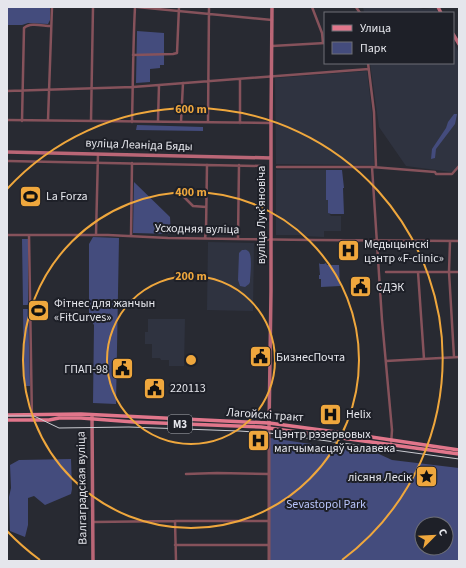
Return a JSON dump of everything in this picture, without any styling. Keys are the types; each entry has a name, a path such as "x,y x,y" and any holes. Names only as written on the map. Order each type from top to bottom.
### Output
{"main road":[{"name":"вуліца Лукʼяновіча","path":"269,428 271,318 272,7"},
{"name":"вуліца Леаніда Бяды","path":"7,152 271,158"},
{"name":"М3","path":"7,415 32,414 92,417"},
{"name":"Лагойскі тракт","path":"92,417 269,423 459,450"},
{"name":"Лагойскі тракт","path":"92,417 134,422 269,428 459,454"},
{"name":"М3","path":"7,420 49,420 59,418 92,417"},
{"name":"Валгаградская вуліца","path":"92,417 93,561"}],"street":[{"path":"48,120 52,7"},
{"path":"91,121 93,7"},
{"path":"132,122 133,55 136,7 272,20"},
{"path":"133,55 178,53 179,7"},
{"path":"208,122 209,7"},
{"path":"271,46 324,43 322,33 312,7"},
{"path":"22,121 24,27 28,25 51,26"},
{"path":"368,64 374,112 376,167"},
{"path":"7,91 133,87 369,69"},
{"path":"240,79 240,123"},
{"path":"181,122 183,83"},
{"path":"158,121 160,85"},
{"path":"7,120 271,123"},
{"path":"96,235 98,154"},
{"path":"7,161 262,166"},
{"path":"131,236 132,163"},
{"path":"205,238 207,165"},
{"path":"238,238 239,165"},
{"path":"277,167 376,167 434,172 436,174 452,174 459,166"},
{"path":"372,167 382,318 392,430 391,445"},
{"path":"180,193 193,206 206,207"},
{"name":"Усходняя вуліца","path":"7,235 96,235 271,240 459,241"},
{"path":"29,235 32,420"},
{"path":"450,241 449,272 454,358"},
{"path":"386,272 459,272"},
{"path":"418,272 424,359"},
{"path":"386,361 459,357"},
{"path":"269,428 269,561"},
{"path":"186,474 269,474"},
{"path":"175,521 176,561"},
{"path":"93,522 269,521"},
{"path":"175,545 268,545"}],"shaded area":[{"path":"363,7 436,8 438,12 364,12"},
{"path":"454,43 459,53 459,170 451,172 406,166 379,127 370,64 454,64"},
{"path":"367,71 372,113 374,165 276,164 275,78"},
{"path":"276,170 326,170 326,200 328,200 328,212 331,216 341,216 341,231 324,231 324,237 276,235"},
{"path":"208,242 254,243 253,311 207,310"},
{"path":"148,319 185,319 184,366 169,366 169,360 152,358 152,344 145,344 145,332 148,332"}],"green space":[{"path":"7,7 50,7 50,20 48,24 28,23 22,25 7,25"},
{"path":"137,31 164,33 164,65 160,65 160,68 150,69 150,82 136,83"},
{"path":"454,114 457,114 455,124 436,149 435,158 431,159 432,149"},
{"path":"137,125 203,127 203,131 136,130"},
{"path":"326,170 342,170 344,214 328,213 328,200 326,200"},
{"path":"134,182 170,217 171,234 133,233"},
{"path":"93,237 119,238 116,404 93,403 94,325 89,317 89,244"},
{"path":"22,239 28,239 28,305 23,305"},
{"path":"242,250 246,250 250,253 251,261 250,282 245,287 240,286 238,280 239,253"},
{"path":"319,263 339,265 340,286 321,287 321,279 319,279"},
{"path":"23,309 28,309 30,386 24,386"},
{"name":"Sevastopol Park","path":"270,438 379,454 392,460 459,468 459,561 269,561"},
{"path":"71,459 71,494 45,505 34,496 28,498 28,525 25,537 10,531 10,465 19,460"}],"tram line":[{"path":"7,416 34,416 59,428 129,427 269,433 459,459"}],"place":[{"name":"La Forza","path":"30,196"},
{"name":"Медыцынскі цэнтр «F-clinic»","path":"349,251"},
{"name":"СДЭК","path":"361,287"},
{"name":"Фітнес для жанчын «FitCurves»","path":"38,310"},
{"name":"БизнесПочта","path":"260,357"},
{"name":"ГПАП-98","path":"123,369"},
{"name":"220113","path":"154,388"},
{"name":"Helix","path":"330,414"},
{"name":"Цэнтр рэзервовых магчымасцяў чалавека","path":"258,441"},
{"name":"лісяня Лесік","path":"427,477"}]}
